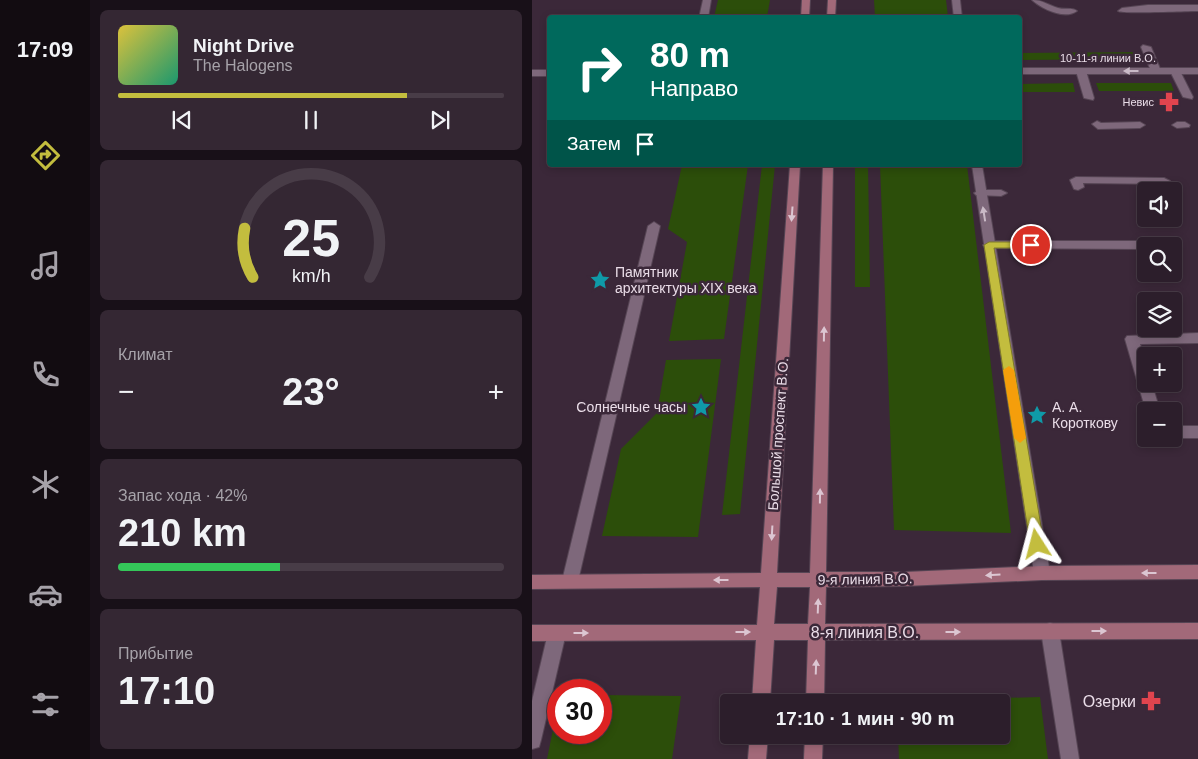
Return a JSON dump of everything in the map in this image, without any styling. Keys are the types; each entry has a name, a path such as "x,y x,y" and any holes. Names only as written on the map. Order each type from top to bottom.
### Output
{"main road":[{"path":"805,15 806,0"},
{"path":"831,15 832,0"},
{"name":"Большой проспект В.О.","path":"762,694 795,167"},
{"path":"815,694 828,167"},
{"name":"9-я линия В.О.","path":"532,582 905,579 1042,573 1198,572"},
{"name":"8-я линия В.О.","path":"532,632 1198,631"},
{"path":"757,759 758,744"},
{"path":"813,759 814,744"}],"street":[{"path":"704,15 707,0"},
{"path":"956,0 958,15"},
{"path":"1036,0 1057,11 1074,11"},
{"path":"1122,11 1132,11 1146,4 1198,8"},
{"path":"1132,11 1136,22"},
{"path":"1146,47 1156,71"},
{"name":"10-11-я линии В.О.","path":"1022,71 1198,71"},
{"path":"1081,71 1089,98"},
{"path":"1175,71 1188,98"},
{"path":"532,73 547,73"},
{"path":"1097,124 1098,126 1140,125"},
{"path":"977,167 1042,573"},
{"path":"1078,187 1076,180 1164,180"},
{"path":"980,193 1001,193"},
{"path":"570,581 654,226"},
{"path":"989,245 1137,245"},
{"path":"1150,402 1132,339 1198,338"},
{"path":"1182,432 1198,432"},
{"path":"1050,631 1070,759"},
{"path":"532,740 557,633"}],"green space":[{"path":"718,0 770,0 767,15 714,15"},
{"path":"874,0 946,0 948,15 875,15"},
{"path":"1139,52 1143,59 1022,60 1022,53"},
{"path":"1073,83 1075,92 1022,92 1022,84"},
{"path":"1096,83 1171,83 1174,91 1099,91"},
{"path":"682,167 748,167 724,339 669,341 687,242 668,229"},
{"path":"762,167 775,167 740,514 722,515"},
{"path":"855,167 868,167 870,287 855,287"},
{"path":"880,167 967,167 1011,533 894,530"},
{"path":"721,359 698,537 602,536 621,449 657,413 666,360"},
{"path":"612,695 681,696 672,759 547,759 550,744 612,744"},
{"path":"1040,697 1048,759 899,759 898,744 1010,744 1010,698"}],"slow traffic":[{"path":"1009,370 1020,438"}],"place":[{"name":"Невис","path":"1169,102"},
{"name":"Памятник архитектуры XIX века","path":"600,280"},
{"name":"Солнечные часы","path":"701,407"},
{"name":"А. А. Короткову","path":"1037,415"},
{"name":"Озерки","path":"1151,701"}],"route":[{"path":"1031,245 989,245 1037,544"}]}
